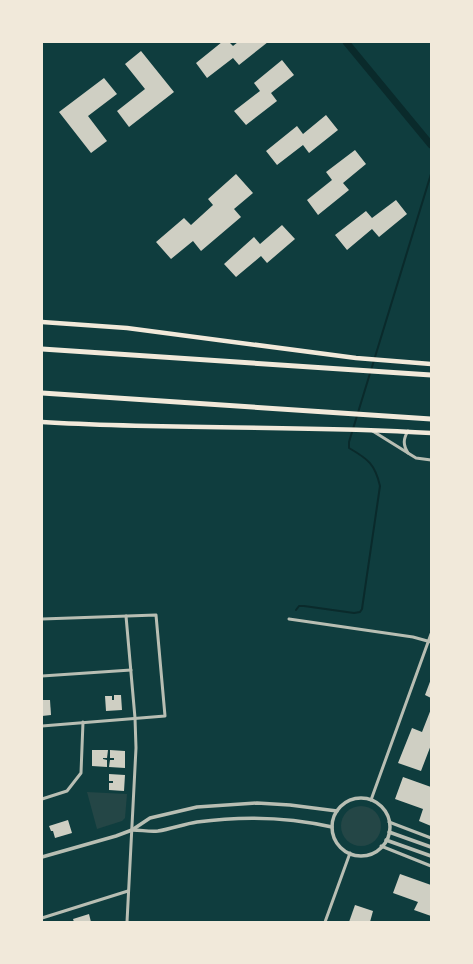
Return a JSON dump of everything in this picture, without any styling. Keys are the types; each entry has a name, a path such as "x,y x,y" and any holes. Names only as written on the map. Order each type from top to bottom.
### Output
{"highway":[{"path":"42,349 376,372 431,374"},
{"path":"42,393 431,419"}],"main road":[{"path":"42,322 128,328 356,358 390,362 431,364"},
{"path":"42,422 92,425 338,428 431,433"}],"street":[{"path":"367,429 409,455 416,458 431,460"},
{"path":"408,431 404,442 409,455"},
{"path":"42,619 156,615 165,716 42,726"},
{"path":"126,616 135,718 136,748 127,922"},
{"path":"289,619 413,637 430,642"},
{"path":"371,800 430,642 431,634"},
{"path":"42,676 131,670"},
{"path":"42,799 67,792 81,773 83,722"},
{"path":"360,798 371,800 381,806 389,822 389,832 386,840 377,850 367,855 350,853 337,843 333,833 332,822 336,811 349,800 360,798"},
{"path":"42,857 116,836 132,830 150,818 197,807 257,803 290,805 336,811"},
{"path":"132,830 157,831 196,822 237,818 313,822 332,827"},
{"path":"389,822 431,838"},
{"path":"389,832 431,847"},
{"path":"386,840 431,856"},
{"path":"381,846 431,866"},
{"path":"325,922 350,853"},
{"path":"42,918 128,891"}],"shaded area":[{"path":"87,792 127,794 125,818 122,821 97,829"},
{"path":"365,806 372,809 378,815 381,826 380,834 372,843 365,846 357,846 350,843 342,834 341,822 344,815 353,807"}],"building":[{"path":"222,42 229,42 233,46 238,42 268,42 239,65 233,58 207,78 196,63"},
{"path":"141,51 174,92 129,127 117,111 145,89 125,64"},
{"path":"282,60 294,75 271,93 277,101 246,125 234,111 260,91 254,83"},
{"path":"104,78 117,94 88,116 107,141 91,153 59,112"},
{"path":"326,115 338,130 309,153 303,145 277,165 266,151 297,126 303,134"},
{"path":"355,150 366,164 343,183 349,190 318,215 307,200 332,180 326,172"},
{"path":"236,174 253,193 234,209 241,217 201,251 193,241 171,259 156,242 184,218 191,225 213,205 208,199"},
{"path":"396,200 407,214 379,237 372,229 347,250 335,235 366,211 372,218"},
{"path":"282,225 295,239 267,263 261,256 236,277 224,264 254,237 260,244"},
{"path":"431,679 431,698 425,695"},
{"path":"114,695 121,695 122,710 106,711 105,696 112,696 112,700 114,700"},
{"path":"43,700 50,700 51,715 42,716"},
{"path":"431,709 431,745 421,771 398,763 412,728 422,732"},
{"path":"92,750 108,750 107,758 103,758 107,760 107,767 92,766"},
{"path":"110,750 125,751 125,768 109,767 110,760 114,760 114,758 110,758"},
{"path":"109,774 125,775 124,791 109,790 109,783 113,783 113,781 109,781"},
{"path":"403,777 431,787 431,826 419,821 423,809 395,799"},
{"path":"68,820 72,833 55,838 53,831 51,831 49,826"},
{"path":"400,874 431,885 431,916 414,910 418,902 393,893"},
{"path":"355,905 373,911 370,922 349,922"},
{"path":"89,914 91,922 74,922 73,919"}],"waterway":[{"path":"346,42 431,145"},
{"path":"296,610 299,606 354,613 360,612 362,609 380,486 373,467 361,455 349,448 349,442 431,174"}]}
